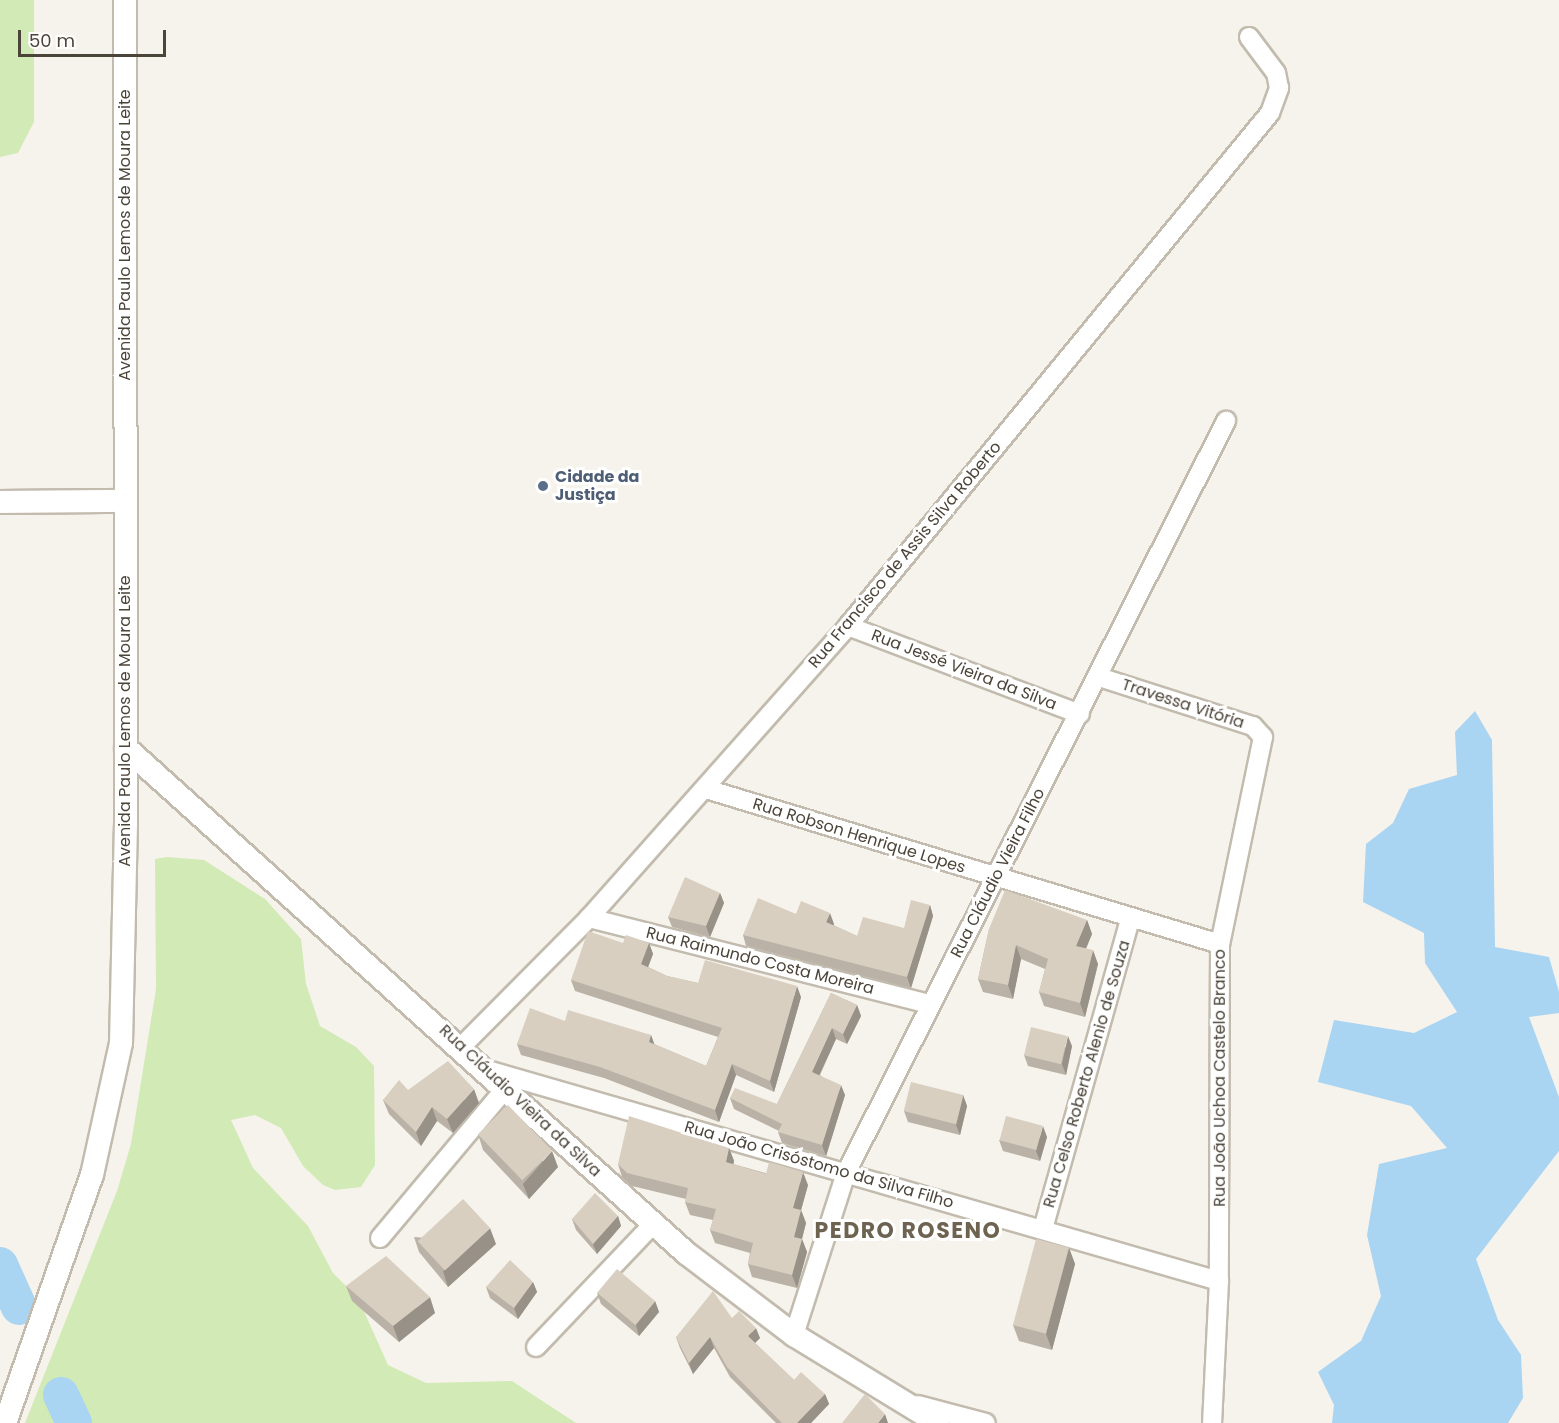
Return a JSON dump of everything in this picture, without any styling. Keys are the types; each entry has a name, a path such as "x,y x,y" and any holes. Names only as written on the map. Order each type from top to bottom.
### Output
{"street":[{"name":"Avenida Paulo Lemos de Moura Leite","path":"5,1423 92,1175 110,1107 124,993 125,0"},
{"name":"Rua Francisco de Assis Silva Roberto","path":"462,1046 589,918 706,789 848,626 1270,113 1276,74 1249,38"},
{"name":"Rua Cláudio Vieira Filho","path":"794,1335 846,1173 930,1004 1099,677 1226,421"},
{"path":"0,502 123,501"},
{"name":"Rua Jessé Vieira da Silva","path":"848,626 1080,714"},
{"name":"Travessa Vitória","path":"1099,677 1253,726 1263,737"},
{"name":"Rua João Uchoa Castelo Branco","path":"1212,1423 1219,1281 1220,944 1263,737"},
{"name":"Rua Cláudio Vieira da Silva","path":"126,748 462,1046 505,1089 653,1224 728,1288 794,1335 917,1405 938,1423"},
{"name":"Rua Robson Henrique Lopes","path":"706,789 1130,919 1220,944"},
{"name":"Rua Raimundo Costa Moreira","path":"589,918 930,1004"},
{"name":"Rua Celso Roberto Alenio de Souza","path":"1043,1229 1130,919"},
{"name":"Rua João Crisóstomo da Silva Filho","path":"487,1070 1219,1281"},
{"path":"380,1238 505,1089"},
{"path":"536,1347 653,1224"},
{"path":"917,1405 986,1423"}],"green space":[{"path":"0,0 34,0 34,122 18,153 0,157"},
{"path":"167,857 204,860 265,899 301,939 306,984 320,1026 356,1047 374,1066 375,1165 361,1187 335,1190 323,1185 303,1166 281,1128 255,1115 231,1120 253,1168 308,1226 333,1273 358,1298 388,1365 426,1383 512,1381 576,1423 25,1423 117,1191 131,1144 156,989 155,859"}],"water":[{"path":"1475,711 1492,740 1495,947 1549,957 1559,992 1559,1013 1529,1017 1559,1097 1559,1151 1476,1259 1498,1320 1521,1355 1523,1398 1508,1423 1332,1423 1334,1405 1318,1372 1361,1341 1381,1296 1367,1235 1379,1164 1447,1148 1411,1106 1318,1082 1334,1020 1414,1033 1457,1012 1425,963 1424,933 1363,902 1366,844 1393,823 1409,789 1457,775 1455,732"}],"building":[{"path":"685,877 720,893 706,926 668,917"},
{"path":"1005,890 1087,920 1076,946 1093,950 1080,1003 1039,992 1048,959 1016,945 1008,985 978,979 989,929"},
{"path":"758,898 796,914 801,901 830,913 826,922 857,936 863,917 904,928 911,900 930,905 907,977 743,935"},
{"path":"588,931 623,943 626,935 649,943 641,964 667,976 698,983 705,960 797,986 770,1081 732,1064 715,1110 600,1067 517,1044 530,1008 565,1021 568,1010 651,1035 649,1042 706,1066 722,1028 571,980"},
{"path":"831,993 857,1005 843,1034 832,1028 812,1072 841,1085 822,1145 778,1132 782,1124 730,1098 735,1088 777,1104"},
{"path":"1031,1027 1068,1036 1061,1064 1024,1055"},
{"path":"448,1061 474,1089 447,1119 432,1107 416,1132 383,1100 399,1080 408,1090"},
{"path":"911,1082 963,1095 956,1124 904,1111"},
{"path":"508,1105 552,1151 522,1180 478,1134"},
{"path":"629,1116 729,1148 726,1162 766,1174 769,1162 803,1172 793,1208 801,1210 794,1237 802,1239 792,1275 748,1264 753,1243 710,1230 716,1209 685,1202 688,1188 627,1173 618,1164"},
{"path":"1006,1116 1043,1126 1036,1150 1000,1140"},
{"path":"595,1193 618,1216 593,1244 572,1219"},
{"path":"463,1199 490,1228 445,1271 418,1241"},
{"path":"1036,1239 1069,1248 1046,1334 1013,1325"},
{"path":"386,1256 430,1297 393,1326 346,1286"},
{"path":"510,1260 533,1282 514,1308 486,1287"},
{"path":"617,1269 655,1301 635,1325 597,1293"},
{"path":"713,1291 732,1318 739,1311 756,1328 748,1336 794,1380 801,1372 825,1394 797,1423 782,1423 727,1367 710,1337 689,1363 676,1337"},
{"path":"865,1394 885,1414 878,1423 842,1423"}],"waterway":[{"path":"0,1265 19,1307"},
{"path":"61,1395 74,1423"}],"place":[{"name":"Cidade da Justiça","path":"543,486"}],"district":[{"name":"PEDRO ROSENO","path":"908,1231"}]}
